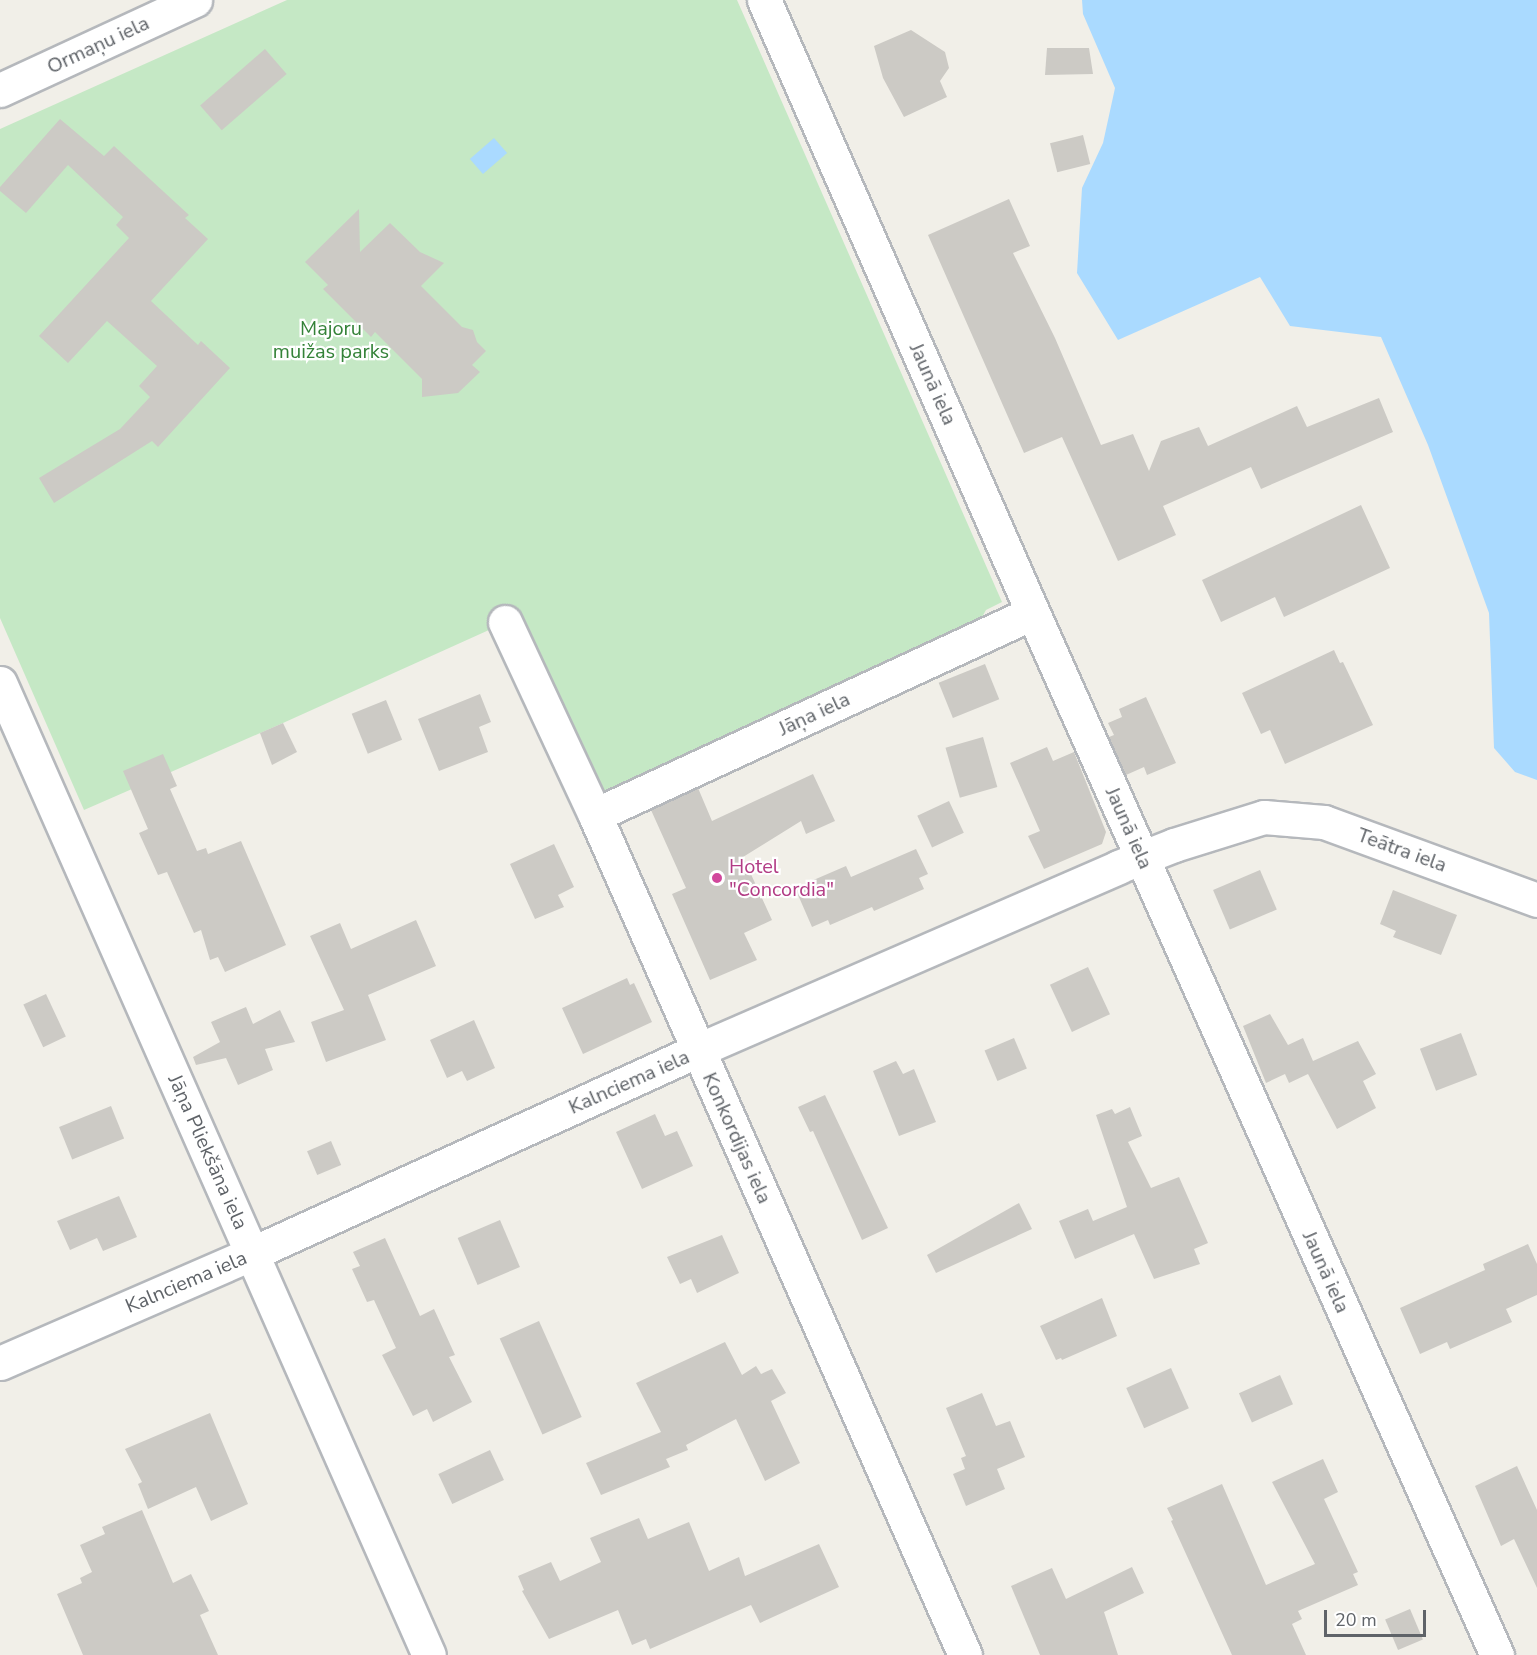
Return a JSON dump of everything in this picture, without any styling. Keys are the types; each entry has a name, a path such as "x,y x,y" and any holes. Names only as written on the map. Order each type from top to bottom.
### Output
{"street":[{"name":"Ormaņu iela","path":"0,90 195,0"},
{"name":"Jaunā iela","path":"764,0 1033,613 1497,1655"},
{"name":"Jāņa iela","path":"595,815 1033,613"},
{"name":"Konkordijas iela","path":"505,622 595,815 965,1655"},
{"name":"Jāņa Pliekšāna iela","path":"0,683 429,1655"},
{"name":"Kalnciema iela","path":"0,1362 253,1253 698,1050 1142,857 1264,817"},
{"name":"Teātra iela","path":"1264,817 1324,822 1537,900"}],"green space":[{"name":"Majoru muižas parks","path":"287,0 737,0 1002,602 986,610 978,624 603,792 522,615 84,810 0,618 0,129"}],"water":[{"path":"1082,0 1537,0 1537,780 1515,772 1494,748 1489,613 1428,445 1381,337 1290,326 1260,277 1118,340 1077,273 1082,188 1103,143 1115,88 1083,14"},
{"path":"494,138 507,153 483,174 470,159"}],"building":[{"path":"911,30 945,52 949,68 940,81 947,97 904,117 883,78 874,46"},
{"path":"1047,48 1089,48 1093,74 1045,75"},
{"path":"265,49 287,74 222,130 200,105"},
{"path":"60,119 104,156 114,146 189,215 185,218 208,239 151,301 198,345 201,341 230,368 158,447 152,441 54,503 39,478 120,429 150,397 139,386 157,366 107,321 68,363 39,336 129,238 116,225 123,217 68,165 26,213 0,191 0,187"},
{"path":"1083,135 1090,164 1057,172 1050,143"},
{"path":"1009,199 1030,246 1013,253 1055,338 1101,445 1133,434 1149,471 1161,441 1199,427 1208,446 1297,406 1307,427 1379,398 1393,432 1261,489 1251,467 1163,506 1176,535 1118,561 1062,437 1024,453 928,235"},
{"path":"359,209 360,252 390,223 420,252 444,263 421,286 462,327 473,330 477,342 486,351 472,365 480,372 458,393 422,397 422,379 375,332 371,337 323,289 328,285 305,262"},
{"path":"1361,505 1390,568 1284,617 1275,597 1221,622 1202,580"},
{"path":"1334,650 1340,663 1343,662 1373,725 1285,764 1270,730 1261,734 1242,693"},
{"path":"985,664 999,699 953,718 939,683"},
{"path":"480,694 491,722 479,727 488,752 439,771 418,719"},
{"path":"1146,697 1176,763 1147,775 1144,767 1126,775 1109,737 1114,735 1108,723 1122,717 1119,709"},
{"path":"386,700 402,740 368,754 352,714"},
{"path":"283,723 297,752 272,765 260,733"},
{"path":"983,737 997,787 960,798 946,748"},
{"path":"1047,747 1053,761 1074,752 1106,832 1102,844 1044,869 1028,836 1040,831 1010,763"},
{"path":"163,754 177,786 170,789 197,851 206,848 208,854 241,841 286,945 225,972 218,957 210,960 201,930 194,933 167,872 158,875 139,833 148,829 123,771"},
{"name":"Hotel \"Concordia\"","path":"813,774 835,821 806,834 801,821 743,857 772,920 744,933 757,960 710,980 672,894 686,888 651,810 698,788 712,821"},
{"path":"949,801 964,833 932,848 917,816"},
{"path":"554,844 574,887 558,895 564,907 535,919 510,864"},
{"path":"916,849 928,874 919,878 924,889 874,911 872,907 830,925 828,920 812,927 795,888 846,866 851,877"},
{"path":"1260,870 1277,910 1230,930 1213,890"},
{"path":"1393,890 1457,915 1441,955 1393,937 1396,931 1380,924"},
{"path":"416,920 436,966 368,995 386,1040 326,1062 311,1022 344,1010 310,936 340,923 351,949"},
{"path":"1088,967 1110,1014 1072,1032 1050,985"},
{"path":"627,978 630,985 634,983 652,1022 583,1054 562,1008"},
{"path":"46,994 66,1037 43,1047 23,1005"},
{"path":"246,1007 253,1024 280,1010 295,1042 265,1049 273,1070 238,1085 226,1058 196,1065 193,1057 220,1042 211,1022"},
{"path":"1270,1014 1288,1045 1303,1038 1313,1061 1358,1041 1376,1074 1363,1081 1376,1108 1337,1129 1308,1074 1289,1083 1285,1074 1266,1083 1243,1026"},
{"path":"474,1020 495,1068 467,1081 462,1071 447,1078 430,1040"},
{"path":"1461,1033 1477,1075 1436,1091 1420,1049"},
{"path":"1014,1038 1027,1068 997,1081 985,1051"},
{"path":"896,1061 903,1074 914,1069 936,1122 899,1136 873,1071"},
{"path":"825,1095 888,1228 862,1240 813,1131 810,1132 798,1107"},
{"path":"111,1106 124,1138 72,1159 59,1127"},
{"path":"1130,1107 1142,1136 1128,1142 1151,1188 1179,1177 1208,1243 1194,1249 1200,1264 1154,1279 1134,1234 1075,1259 1059,1221 1088,1209 1093,1221 1127,1207 1096,1115 1112,1109 1115,1114"},
{"path":"655,1114 665,1136 677,1131 693,1166 642,1189 616,1132"},
{"path":"331,1141 341,1165 317,1175 307,1151"},
{"path":"119,1196 137,1237 103,1251 97,1238 70,1250 57,1221"},
{"path":"1019,1203 1032,1229 936,1273 927,1255"},
{"path":"500,1220 520,1267 478,1285 458,1238"},
{"path":"722,1235 739,1273 697,1293 691,1279 680,1284 667,1257"},
{"path":"385,1238 420,1316 434,1309 455,1355 449,1357 472,1402 433,1422 427,1409 413,1416 382,1355 396,1348 374,1300 367,1302 352,1269 360,1266 353,1252"},
{"path":"1528,1244 1537,1264 1537,1295 1506,1309 1512,1322 1450,1349 1447,1342 1420,1354 1400,1308 1485,1270 1483,1264"},
{"path":"1102,1298 1117,1336 1062,1360 1061,1358 1056,1360 1040,1326"},
{"path":"539,1321 582,1417 542,1434 500,1338"},
{"path":"725,1342 742,1375 756,1366 761,1374 772,1369 786,1393 771,1401 800,1463 765,1481 736,1419 686,1445 688,1450 666,1459 670,1467 601,1495 586,1463 661,1432 636,1383"},
{"path":"1171,1368 1189,1408 1144,1428 1126,1388"},
{"path":"1280,1375 1293,1404 1252,1423 1239,1393"},
{"path":"982,1393 996,1426 1010,1421 1025,1457 997,1469 1005,1489 966,1506 953,1474 965,1469 961,1458 966,1456 946,1408"},
{"path":"210,1413 248,1504 211,1521 196,1487 148,1509 138,1484 142,1482 125,1449"},
{"path":"490,1450 504,1480 452,1504 438,1474"},
{"path":"1323,1459 1338,1492 1324,1499 1358,1572 1353,1574 1358,1585 1298,1611 1302,1619 1292,1624 1306,1655 1232,1655 1167,1508 1222,1484 1266,1585 1315,1564 1272,1482"},
{"path":"1517,1466 1537,1510 1537,1588 1514,1539 1501,1546 1475,1486"},
{"path":"142,1510 173,1583 191,1574 209,1611 200,1615 218,1655 83,1655 57,1594 82,1583 80,1578 92,1572 80,1545 105,1534 102,1527"},
{"path":"639,1518 648,1539 689,1522 709,1571 739,1557 745,1576 819,1544 839,1587 760,1623 751,1605 650,1649 646,1639 632,1645 618,1610 549,1639 522,1591 524,1590 518,1576 551,1562 560,1581 601,1562 590,1538"},
{"path":"1132,1567 1144,1593 1104,1612 1118,1655 1040,1655 1011,1586 1052,1568 1066,1599"},
{"path":"1410,1609 1423,1639 1398,1650 1385,1620"}],"place":[{"name":"Hotel \"Concordia\"","path":"717,878"}]}
